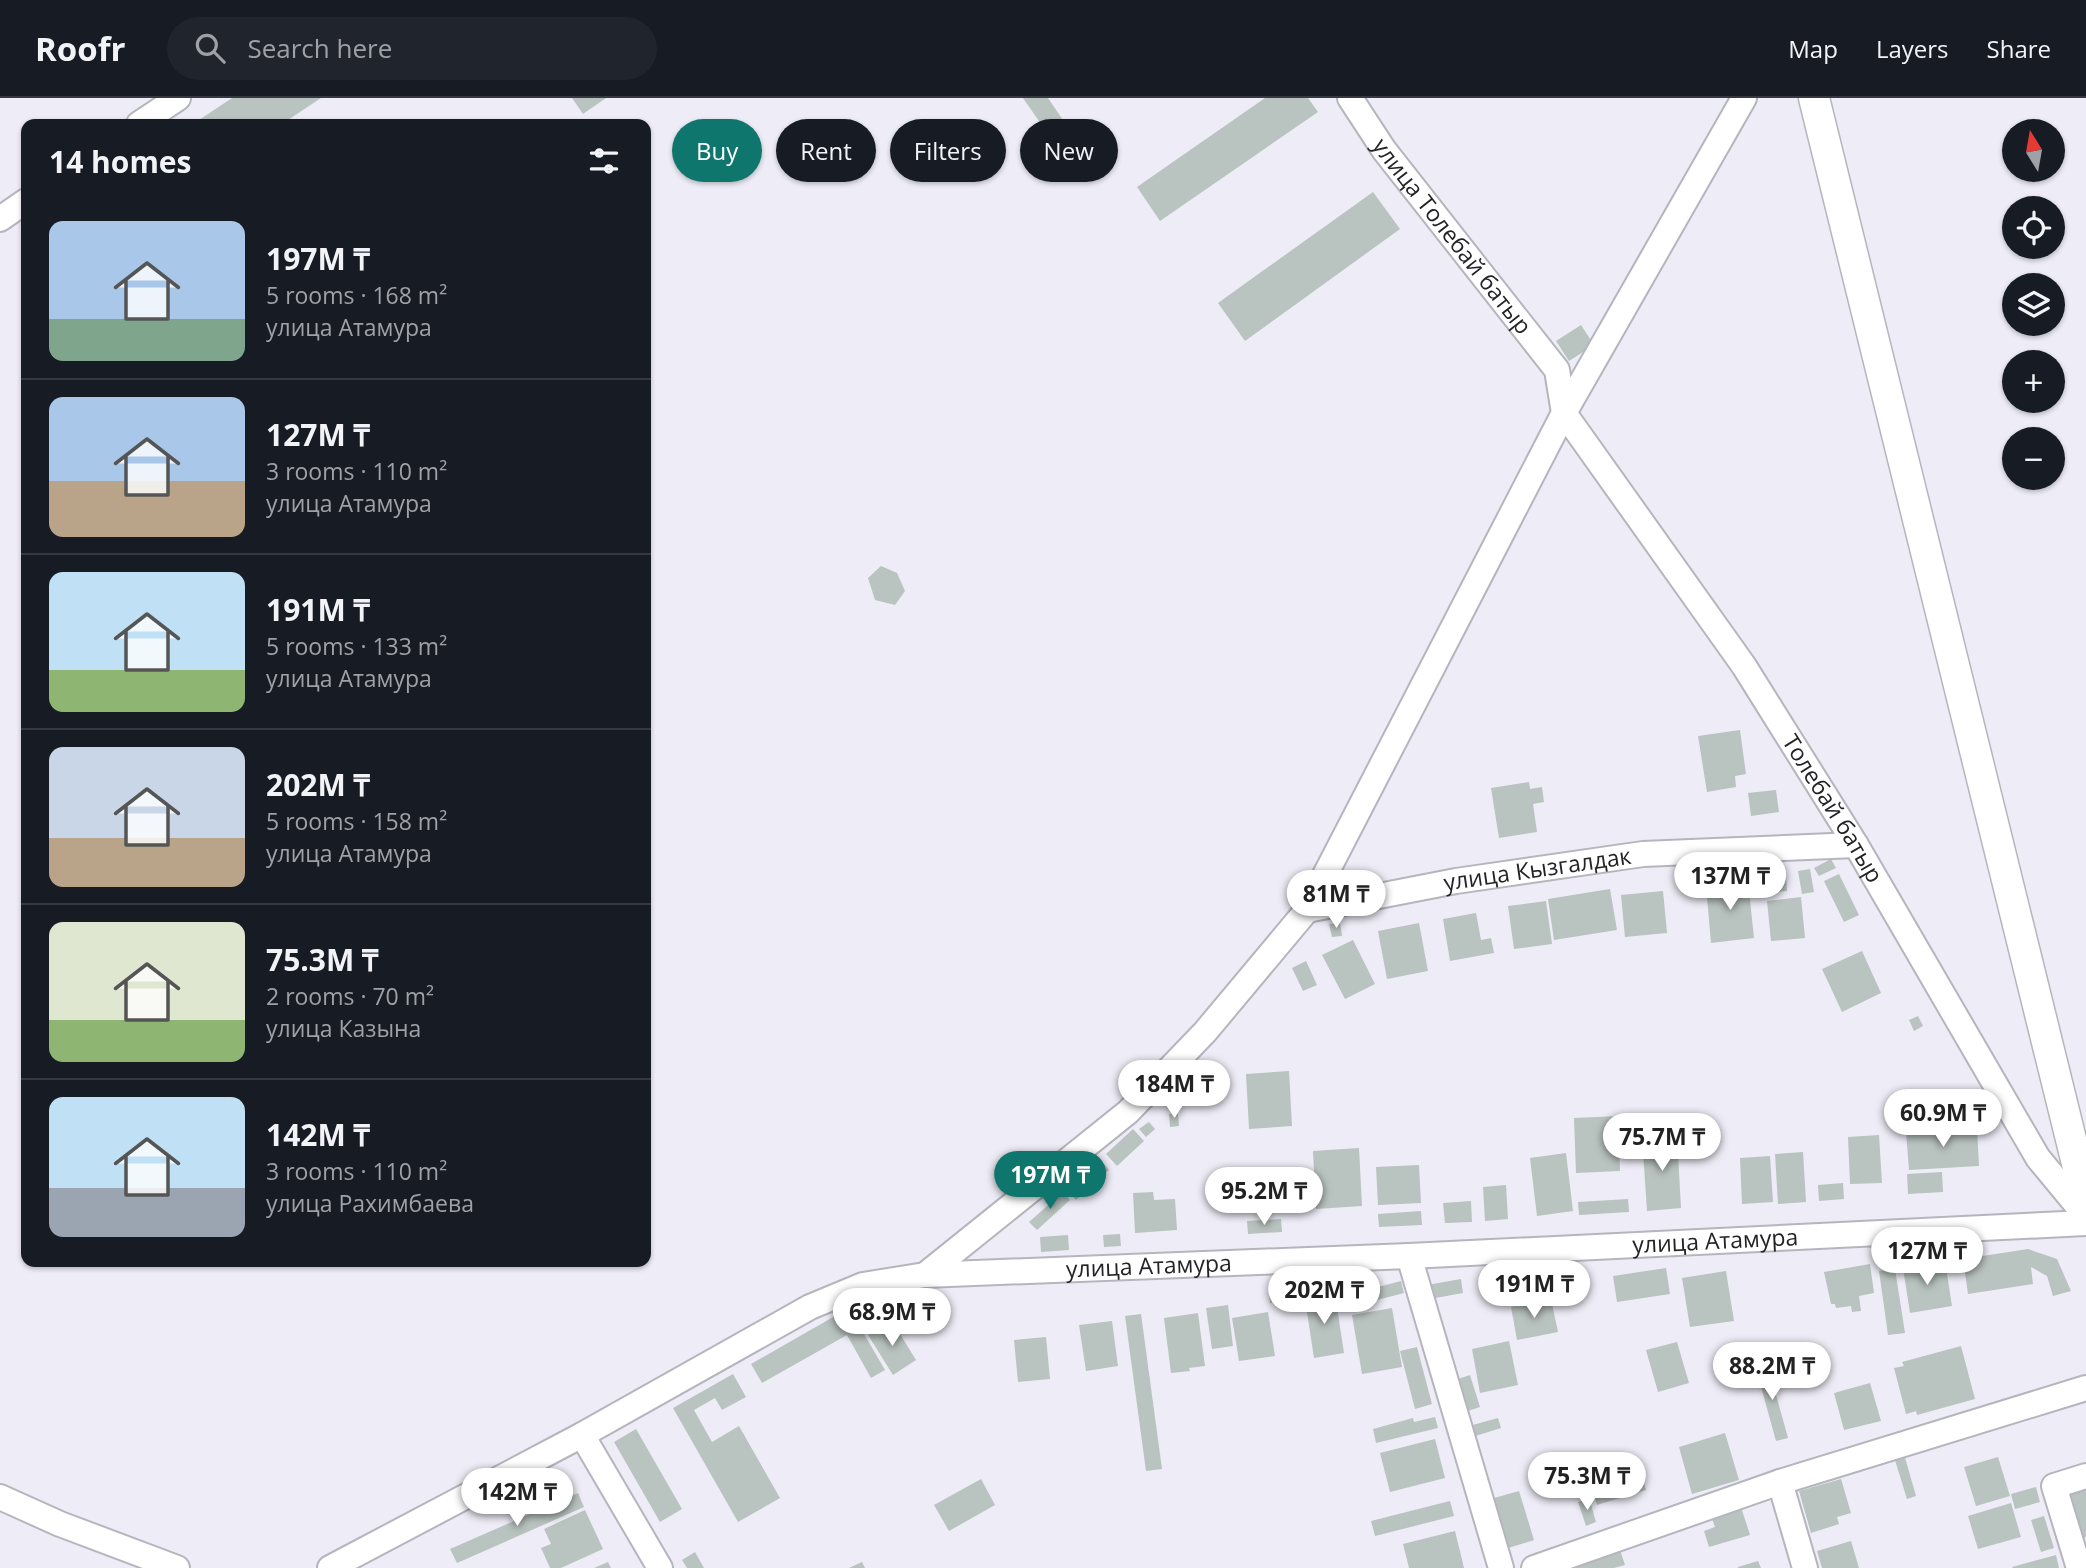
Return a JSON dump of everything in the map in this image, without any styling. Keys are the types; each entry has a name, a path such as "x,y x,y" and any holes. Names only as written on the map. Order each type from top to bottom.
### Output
{"street":[{"path":"146,119 178,98"},
{"name":"улица Толебай батыр","path":"1350,98 1384,150 1557,370 1564,413"},
{"path":"925,1275 1128,1112 1205,1032 1307,910 1564,413 1744,98"},
{"path":"1814,98 2086,1200"},
{"path":"0,219 21,204"},
{"name":"Толебай батыр","path":"1564,413 1744,666 1856,845 2038,1158 2086,1216"},
{"name":"улица Кызгалдак","path":"1307,910 1456,881 1643,854 1856,845"},
{"name":"улица Атамура","path":"330,1568 582,1435 810,1307 863,1285 925,1275 1409,1256 2086,1223"},
{"path":"1409,1256 1501,1568"},
{"path":"1534,1568 1780,1482 2086,1388"},
{"path":"582,1435 660,1568"},
{"path":"2080,1568 2054,1486 2086,1476"},
{"path":"1780,1482 1805,1568"},
{"path":"0,1497 61,1524 177,1568"}],"building":[{"path":"232,98 321,98 290,119 200,119"},
{"path":"572,98 606,98 583,114"},
{"path":"1023,98 1048,98 1062,119 1038,119"},
{"path":"1265,98 1308,98 1318,112 1160,221 1137,187"},
{"path":"1373,192 1400,229 1245,341 1218,303"},
{"path":"1581,325 1594,345 1569,361 1556,341"},
{"path":"881,566 897,573 905,591 895,605 875,600 868,578"},
{"path":"1740,730 1746,774 1735,776 1736,787 1707,792 1698,736"},
{"path":"1529,782 1530,789 1542,787 1544,802 1533,804 1537,832 1499,838 1491,788"},
{"path":"1776,790 1779,812 1751,816 1748,793"},
{"path":"1831,859 1836,868 1819,876 1814,868"},
{"path":"1810,869 1814,892 1802,894 1798,871"},
{"path":"1786,873 1787,891 1754,894 1752,876"},
{"path":"1839,874 1859,915 1844,922 1824,881"},
{"path":"1748,881 1754,938 1711,943 1706,886"},
{"path":"1610,889 1617,930 1554,940 1548,899"},
{"path":"1663,891 1667,933 1625,937 1621,895"},
{"path":"1801,897 1805,938 1771,941 1767,901"},
{"path":"1546,901 1552,944 1514,949 1508,906"},
{"path":"1476,913 1481,940 1491,938 1494,953 1450,961 1443,919"},
{"path":"1340,923 1342,936 1332,937 1329,924"},
{"path":"1419,923 1428,971 1387,979 1378,931"},
{"path":"1353,940 1375,984 1345,999 1322,955"},
{"path":"1862,951 1881,993 1842,1012 1822,969"},
{"path":"1306,961 1317,985 1303,991 1292,968"},
{"path":"1918,1016 1923,1026 1914,1031 1909,1020"},
{"path":"1289,1071 1292,1126 1249,1129 1246,1074"},
{"path":"1169,1114 1178,1114 1179,1126 1170,1127"},
{"path":"1618,1116 1620,1171 1576,1173 1574,1118"},
{"path":"1149,1122 1155,1129 1146,1137 1139,1129"},
{"path":"1977,1128 1979,1166 1909,1170 1906,1132"},
{"path":"1133,1129 1144,1141 1117,1166 1106,1154"},
{"path":"1677,1135 1681,1208 1647,1211 1642,1137"},
{"path":"1879,1135 1882,1183 1850,1184 1848,1137"},
{"path":"1359,1148 1362,1206 1316,1209 1313,1151"},
{"path":"1803,1152 1806,1202 1778,1204 1775,1154"},
{"path":"1566,1153 1573,1211 1537,1216 1530,1158"},
{"path":"1770,1156 1773,1202 1742,1204 1740,1158"},
{"path":"1100,1159 1109,1170 1076,1200 1066,1189"},
{"path":"1419,1165 1421,1203 1378,1205 1376,1167"},
{"path":"1942,1172 1943,1192 1908,1194 1907,1174"},
{"path":"1843,1183 1844,1199 1819,1201 1818,1185"},
{"path":"1506,1185 1508,1219 1485,1221 1483,1187"},
{"path":"1063,1192 1070,1200 1037,1230 1029,1222"},
{"path":"1153,1192 1154,1200 1175,1199 1177,1230 1135,1233 1133,1193"},
{"path":"1628,1199 1629,1212 1579,1215 1578,1202"},
{"path":"1471,1201 1472,1222 1445,1223 1443,1203"},
{"path":"1421,1211 1422,1225 1379,1227 1378,1214"},
{"path":"1281,1219 1282,1232 1248,1234 1247,1221"},
{"path":"1120,1234 1121,1246 1104,1247 1103,1235"},
{"path":"1068,1235 1069,1250 1041,1252 1040,1237"},
{"path":"2028,1249 2057,1259 2071,1291 2053,1296 2047,1276 2031,1267 2033,1284 1968,1294 1963,1259"},
{"path":"1945,1261 1952,1306 1910,1313 1903,1268"},
{"path":"1870,1264 1874,1293 1859,1296 1861,1311 1852,1312 1851,1306 1836,1308 1835,1304 1831,1304 1824,1272"},
{"path":"1666,1268 1670,1294 1617,1302 1613,1276"},
{"path":"1895,1269 1905,1333 1888,1335 1879,1271"},
{"path":"1726,1271 1734,1321 1690,1327 1682,1278"},
{"path":"1503,1272 1506,1292 1489,1295 1486,1275"},
{"path":"1461,1279 1463,1293 1430,1299 1427,1285"},
{"path":"1401,1281 1404,1293 1362,1304 1359,1292"},
{"path":"1282,1293 1283,1301 1270,1303 1269,1295"},
{"path":"1335,1294 1344,1353 1314,1358 1305,1299"},
{"path":"1551,1299 1558,1332 1517,1340 1511,1307"},
{"path":"1228,1305 1233,1346 1212,1349 1206,1308"},
{"path":"849,1308 885,1370 871,1378 847,1335 762,1383 751,1364"},
{"path":"1392,1308 1402,1367 1362,1374 1352,1315"},
{"path":"1268,1312 1275,1356 1239,1361 1232,1318"},
{"path":"1198,1313 1205,1366 1171,1373 1164,1318"},
{"path":"1141,1314 1162,1469 1146,1471 1125,1316"},
{"path":"892,1321 916,1360 893,1375 868,1335"},
{"path":"1112,1321 1118,1366 1086,1371 1079,1325"},
{"path":"1046,1337 1050,1379 1018,1382 1014,1340"},
{"path":"1509,1341 1518,1385 1480,1393 1472,1349"},
{"path":"1677,1342 1689,1383 1658,1392 1646,1350"},
{"path":"1961,1346 1975,1399 1917,1415 1916,1411 1906,1414 1894,1368 1904,1366 1902,1362"},
{"path":"1417,1347 1432,1404 1415,1409 1400,1351"},
{"path":"1767,1362 1788,1438 1776,1441 1755,1365"},
{"path":"733,1374 746,1397 722,1410 715,1398 694,1410 712,1442 739,1426 780,1498 738,1522 673,1408"},
{"path":"1470,1375 1480,1407 1465,1412 1455,1380"},
{"path":"1870,1383 1881,1421 1844,1430 1834,1393"},
{"path":"1435,1417 1438,1428 1376,1443 1373,1429 1413,1418 1414,1422"},
{"path":"1498,1418 1501,1428 1469,1438 1469,1426"},
{"path":"636,1429 682,1509 660,1522 614,1442"},
{"path":"1725,1433 1739,1480 1692,1494 1679,1447"},
{"path":"1435,1439 1445,1478 1390,1492 1380,1453"},
{"path":"1904,1454 1916,1496 1907,1499 1894,1457"},
{"path":"1998,1457 2010,1496 1976,1506 1964,1467"},
{"path":"1637,1458 1646,1490 1597,1505 1588,1473"},
{"path":"981,1479 995,1505 949,1531 934,1505"},
{"path":"1841,1479 1851,1513 1837,1517 1839,1524 1811,1533 1799,1491"},
{"path":"2086,1485 2086,1537 2083,1538 2069,1490"},
{"path":"2036,1487 2040,1502 2015,1509 2011,1494"},
{"path":"1519,1491 1534,1540 1502,1550 1487,1500"},
{"path":"578,1493 584,1507 457,1563 450,1549"},
{"path":"1589,1498 1596,1522 1586,1526 1578,1502"},
{"path":"1450,1501 1454,1516 1375,1536 1371,1521"},
{"path":"2011,1503 2021,1537 1978,1549 1968,1516"},
{"path":"1741,1507 1750,1535 1709,1547 1704,1531 1715,1527 1711,1516"},
{"path":"585,1510 603,1549 561,1568 550,1568 541,1548 551,1544 544,1529"},
{"path":"2044,1516 2054,1548 2041,1552 2031,1520"},
{"path":"1455,1531 1464,1568 1409,1568 1403,1544"},
{"path":"1851,1541 1859,1568 1822,1568 1817,1551"},
{"path":"1619,1547 1625,1565 1614,1568 1566,1568"},
{"path":"695,1552 704,1568 687,1568 682,1560"},
{"path":"2056,1555 2059,1568 2012,1567"},
{"path":"1758,1561 1761,1568 1738,1568 1738,1567"},
{"path":"608,1562 611,1568 594,1568"},
{"path":"862,1562 865,1568 849,1568"}]}
